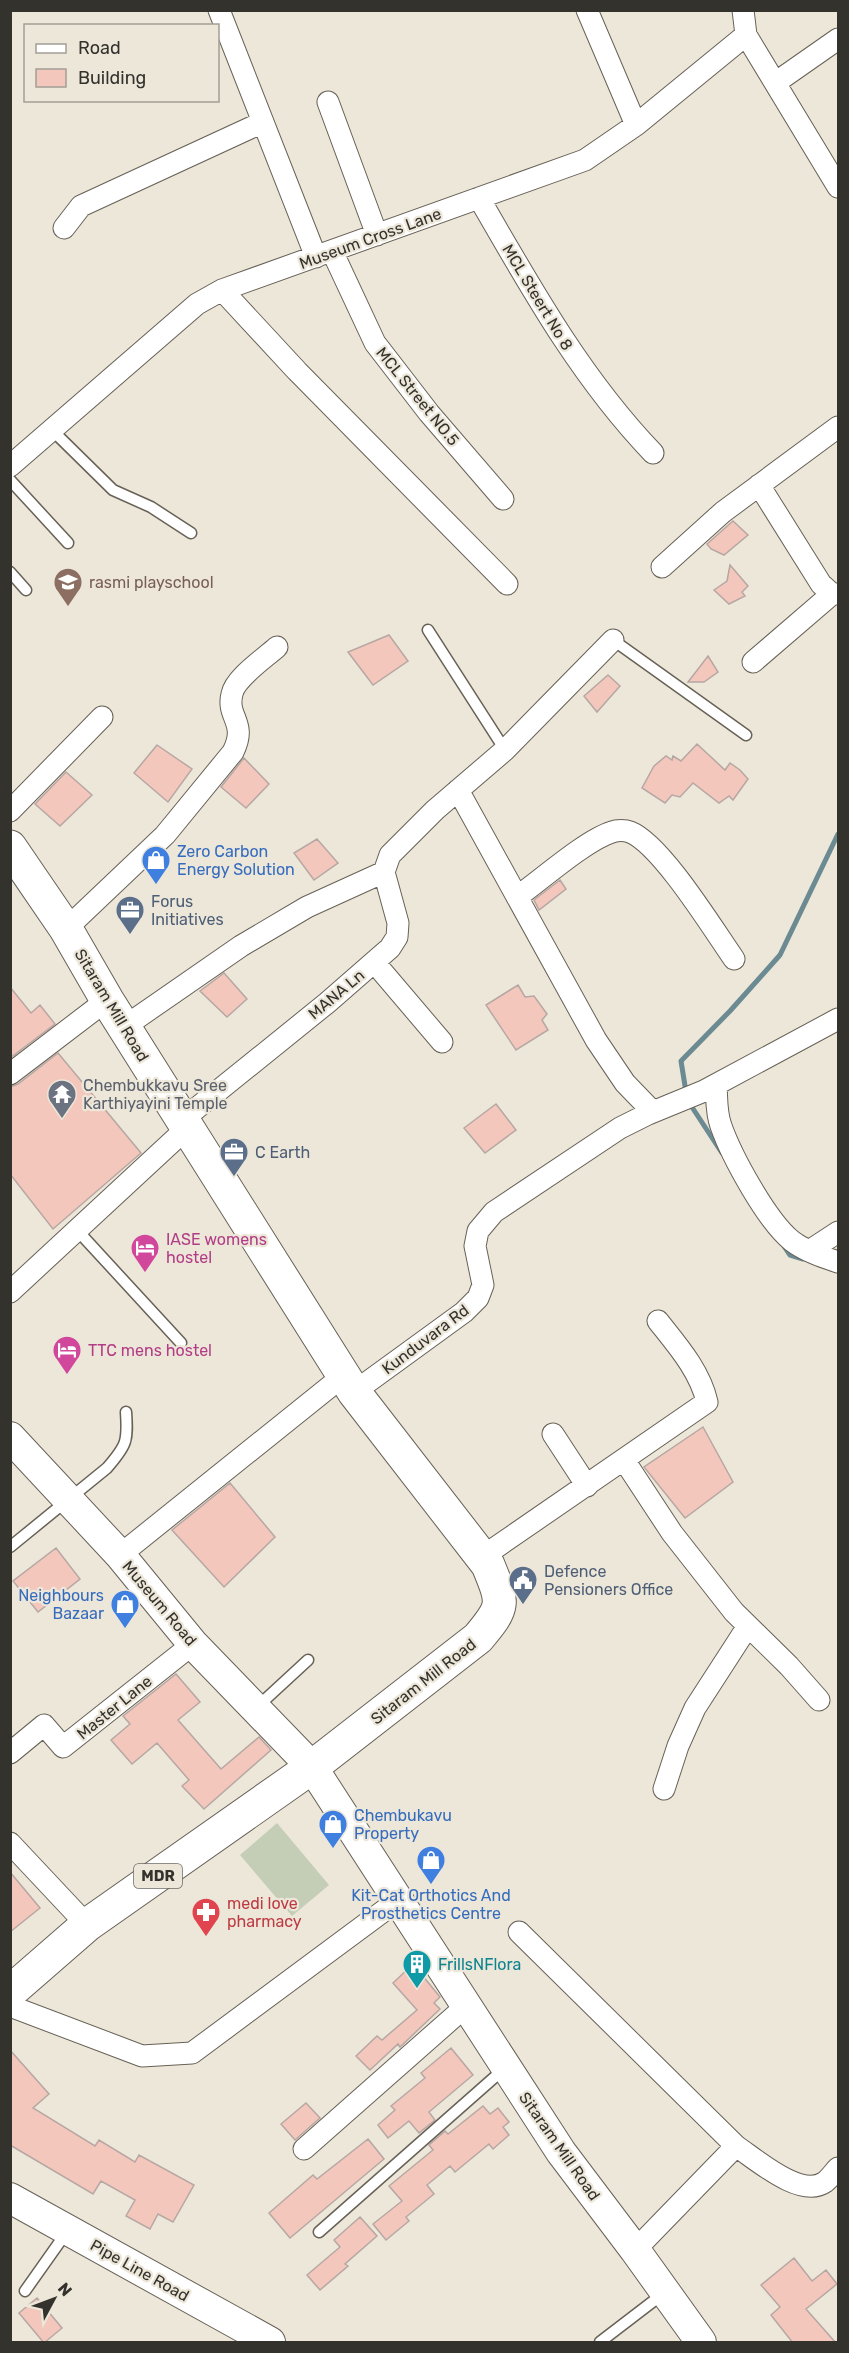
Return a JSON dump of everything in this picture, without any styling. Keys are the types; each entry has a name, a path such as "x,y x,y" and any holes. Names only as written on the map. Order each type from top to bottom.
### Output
{"main road":[{"name":"Sitaram Mill Road","path":"10,847 66,929 107,1000 349,1384 488,1565 501,1596 495,1617 477,1638 312,1767 561,2152 701,2343"},
{"name":"Museum Road","path":"10,1437 120,1555 193,1644 312,1767"},
{"name":"MDR","path":"10,1992 87,1925 312,1767"},
{"name":"Pipe Line Road","path":"10,2198 270,2343"}],"street":[{"name":"MCL Street NO.5","path":"219,10 263,122 324,254 375,343 429,413 503,499"},
{"path":"587,10 636,125"},
{"path":"743,10 746,35 837,179"},
{"name":"Museum Cross Lane","path":"10,465 197,304 222,290 585,160 636,125 746,35"},
{"path":"775,83 838,39"},
{"path":"328,102 377,235"},
{"path":"64,228 81,206 263,122"},
{"name":"MCL Steert No 8","path":"479,198 565,344 600,393 653,453"},
{"path":"222,290 297,371 507,584"},
{"path":"662,567 723,512 838,426"},
{"path":"753,662 835,594 821,584 759,485"},
{"path":"124,1027 241,946 307,907 384,872 390,855 411,833 505,750 613,640"},
{"path":"66,929 165,835 233,752 240,730 232,712 232,693 239,680 277,647"},
{"path":"10,812 102,717"},
{"path":"458,790 596,1040 625,1083 653,1112 710,1088 838,1019"},
{"path":"517,897 594,841 613,831 628,830 642,839 672,872 734,959"},
{"name":"MANA Ln","path":"10,1292 185,1124 390,948 397,937 398,923 384,872"},
{"path":"374,962 442,1042"},
{"path":"10,1074 107,1000"},
{"path":"710,1088 733,1154 778,1226 792,1240 809,1251 838,1262"},
{"name":"Kunduvara Rd","path":"120,1555 349,1384 464,1312 478,1298 483,1285 475,1245 478,1231 494,1212 620,1128 653,1112"},
{"path":"809,1251 838,1232"},
{"path":"482,1557 707,1402 682,1351 658,1321"},
{"path":"553,1434 588,1485"},
{"path":"624,1460 672,1533 734,1612 819,1700"},
{"path":"664,1789 678,1746 695,1708 748,1626"},
{"name":"Master Lane","path":"10,1753 44,1725 63,1748 193,1644"},
{"path":"10,1843 87,1925"},
{"path":"10,2006 142,2056 192,2053 397,1901"},
{"path":"519,1932 736,2146 801,2186 814,2187 825,2182 838,2168"},
{"path":"304,2149 466,2006"},
{"path":"635,2250 736,2146"}],"lane":[{"path":"52,430 113,490 151,507 191,533"},
{"path":"10,480 68,543"},
{"path":"10,573 26,590"},
{"path":"428,630 505,750"},
{"path":"613,640 746,735"},
{"path":"77,1230 181,1343"},
{"path":"10,1547 70,1499 120,1453 128,1437 126,1412"},
{"path":"255,1709 308,1660"},
{"path":"319,2232 506,2067"},
{"path":"25,2291 68,2230"},
{"path":"600,2343 664,2292"}],"green space":[{"path":"277,1823 329,1885 292,1916 240,1855"}],"building":[{"path":"733,521 748,535 724,555 711,549 707,544"},
{"path":"730,565 748,586 742,592 745,596 729,604 714,590 727,581"},
{"path":"389,635 408,661 373,685 348,652"},
{"path":"708,656 718,672 704,682 688,682"},
{"path":"608,675 620,686 597,712 584,696"},
{"path":"697,744 725,770 730,763 748,779 733,800 729,796 719,803 693,783 680,797 672,795 665,803 642,788 654,766 666,756 672,760 673,756 681,761"},
{"path":"157,745 192,769 168,802 134,773"},
{"path":"244,758 269,784 246,808 221,787"},
{"path":"66,772 92,795 60,826 35,804"},
{"path":"317,839 338,863 314,880 294,853"},
{"path":"560,880 566,889 539,910 534,900"},
{"path":"224,973 247,999 227,1017 200,991"},
{"path":"518,985 525,997 534,996 547,1014 542,1020 548,1030 516,1050 486,1005"},
{"path":"10,987 31,1013 40,1005 55,1024 10,1058"},
{"name":"Chembukkavu Sree Karthiyayini Temple","path":"58,1053 141,1153 53,1229 10,1174 10,1087 18,1084"},
{"path":"496,1104 516,1130 485,1153 464,1128"},
{"path":"703,1427 733,1482 685,1518 644,1467"},
{"path":"230,1483 275,1537 224,1587 172,1530"},
{"path":"56,1548 80,1579 38,1612 13,1581"},
{"path":"176,1674 200,1702 178,1720 221,1769 259,1737 271,1750 204,1809 182,1786 189,1780 157,1743 132,1764 111,1740 130,1724 123,1716"},
{"path":"10,1872 40,1908 10,1932"},
{"path":"413,1964 440,1997 434,2003 440,2009 400,2047 398,2044 370,2070 356,2056 377,2036 382,2040 417,2010 393,1983"},
{"path":"451,2048 473,2075 429,2112 435,2120 419,2133 409,2121 388,2138 378,2125 395,2110 391,2106 425,2078 421,2073"},
{"path":"10,2050 49,2094 33,2108 95,2146 99,2140 135,2162 139,2155 194,2185 173,2222 158,2214 150,2229 126,2216 135,2200 101,2181 93,2194 10,2145"},
{"path":"306,2103 320,2118 295,2140 281,2124"},
{"path":"483,2106 490,2114 498,2108 509,2122 503,2127 509,2135 493,2149 489,2144 455,2172 450,2166 427,2185 434,2194 406,2217 409,2221 386,2240 373,2224 402,2201 389,2186 433,2150 429,2145 445,2131 448,2134"},
{"path":"368,2139 384,2159 290,2238 269,2213 313,2175 317,2179"},
{"path":"360,2217 377,2236 345,2264 348,2266 320,2290 307,2275 340,2247 334,2240"},
{"path":"794,2258 812,2281 826,2270 837,2284 806,2309 836,2343 793,2343 771,2315 780,2307 761,2285"},
{"path":"37,2298 62,2328 44,2343 19,2313"}],"waterway":[{"path":"686,1092 681,1061 780,955 838,834"},
{"path":"688,1101 722,1153"},
{"path":"784,1246 790,1255 803,1259"}],"place":[{"name":"rasmi playschool","path":"68,608"},
{"name":"Zero Carbon Energy Solution","path":"156,886"},
{"name":"Forus Initiatives","path":"130,936"},
{"name":"Chembukkavu Sree Karthiyayini Temple","path":"62,1120"},
{"name":"C Earth","path":"234,1178"},
{"name":"IASE womens hostel","path":"145,1274"},
{"name":"TTC mens hostel","path":"67,1376"},
{"name":"Defence Pensioners Office","path":"523,1606"},
{"name":"Neighbours Bazaar","path":"125,1630"},
{"name":"Chembukavu Property","path":"333,1850"},
{"name":"Kit-Cat Orthotics And Prosthetics Centre","path":"431,1886"},
{"name":"medi love pharmacy","path":"206,1938"},
{"name":"FrillsNFlora","path":"417,1990"}]}
